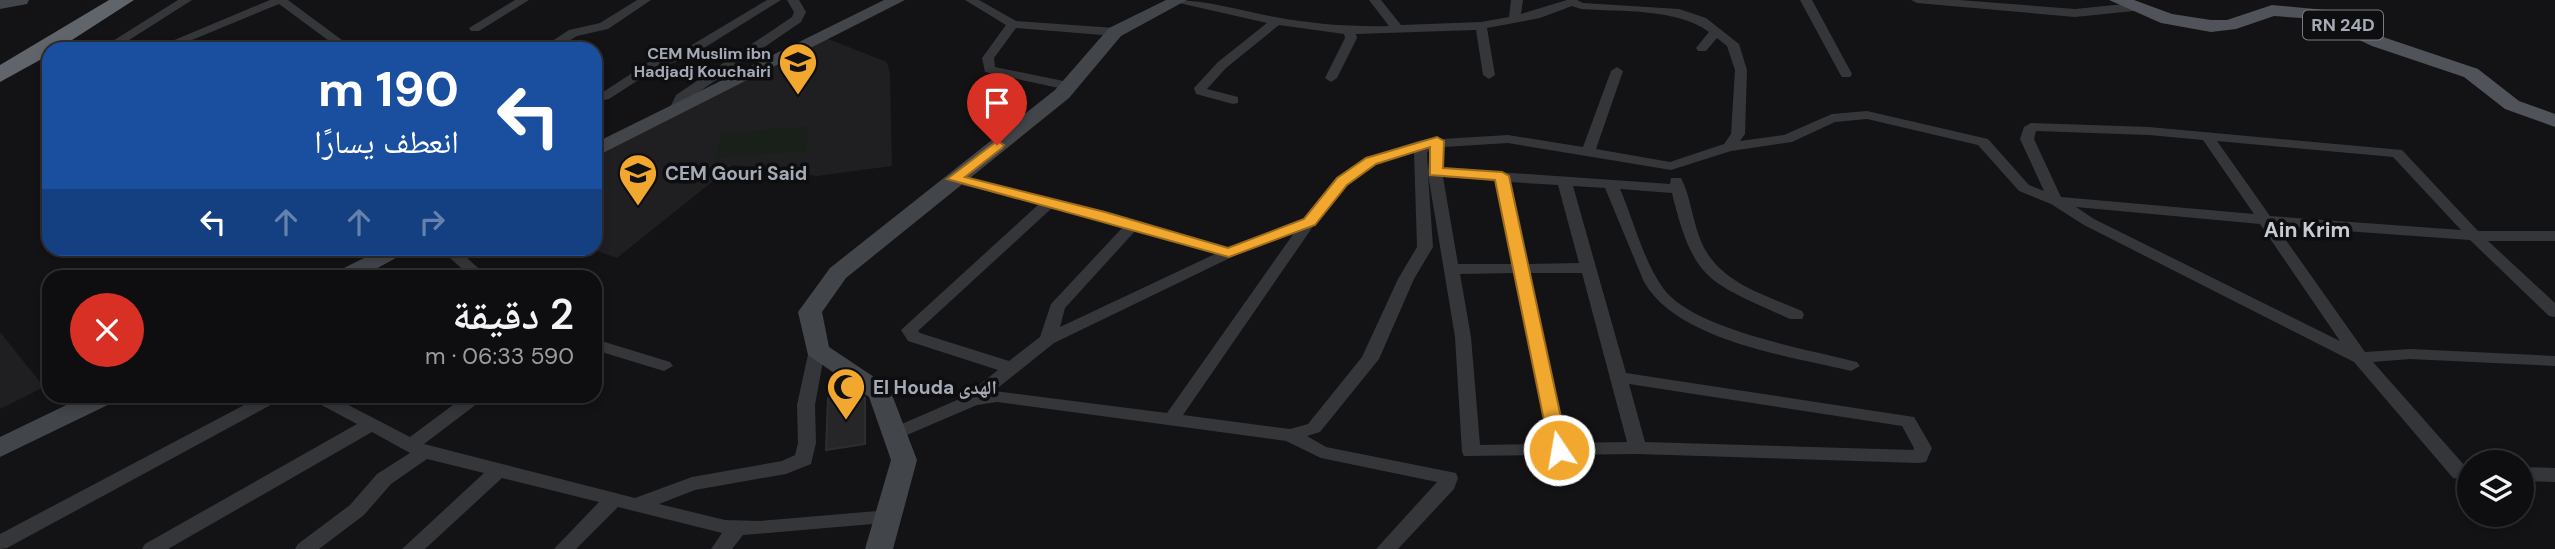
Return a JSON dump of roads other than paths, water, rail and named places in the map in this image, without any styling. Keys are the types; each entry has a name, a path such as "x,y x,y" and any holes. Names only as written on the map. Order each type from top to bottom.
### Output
{"highway":[{"path":"55,42 124,0"},
{"path":"76,42 145,0"},
{"path":"0,75 42,50"},
{"path":"0,88 42,62"}],"main road":[{"path":"0,4 22,0"},
{"path":"602,146 897,0"},
{"path":"879,549 904,460 880,393 817,350 810,312 838,273 1068,86 1115,32 1179,0"},
{"name":"RN 24D","path":"2126,4 2168,19 2211,26 2229,25 2280,9 2319,14 2379,42 2471,74 2512,105 2555,121"},
{"path":"358,270 386,256"},
{"path":"0,447 91,403"}],"street":[{"path":"117,42 186,0"},
{"path":"176,42 280,0 338,42"},
{"path":"475,28 523,0"},
{"path":"558,42 573,33 604,26 645,0"},
{"path":"604,96 653,65 684,55 775,0"},
{"path":"676,110 681,98 797,19 800,12 793,0"},
{"path":"971,0 1013,24 1115,32"},
{"path":"1179,0 1276,22 1349,31 1481,26 1515,19 1572,1 1581,6 1679,13 1702,21 1733,44 1741,70 1738,134 1729,147"},
{"path":"1375,0 1397,28"},
{"path":"1515,19 1517,0"},
{"path":"1806,0 1846,74"},
{"path":"1917,0 2075,13 2126,4"},
{"path":"1234,100 1201,92 1200,88 1222,65 1276,22"},
{"path":"1013,24 988,58 989,69 1068,86"},
{"path":"1481,26 1489,75"},
{"path":"1331,78 1351,38 1349,31"},
{"path":"1702,48 1715,33"},
{"path":"1588,152 1617,71"},
{"path":"1171,418 1310,222 1342,181 1371,161 1422,146 1508,139 1671,166 1729,147 1787,139 1832,118 1867,115 1983,142 2024,187 2056,201 2088,222 2360,358 2410,354 2555,361"},
{"path":"2056,201 2027,139 2031,127 2207,136 2398,153 2474,236 2555,312"},
{"path":"2207,136 2360,358 2457,470"},
{"path":"1422,146 1435,172 1464,337 1471,452 1638,448 1919,457 1923,449 1908,421 1618,377"},
{"path":"1290,435 1314,428 1370,359 1406,279 1425,247 1422,146"},
{"path":"1671,166 1697,248 1709,268 1731,285 1796,316"},
{"path":"1435,172 1678,189"},
{"path":"1502,176 1519,270 1559,450"},
{"path":"954,179 1050,202 1229,253"},
{"path":"1564,180 1638,448"},
{"path":"1611,185 1657,292 1671,308 1730,333 1852,366"},
{"path":"2056,201 2474,236 2555,236"},
{"path":"1010,368 914,337 909,330 1050,202"},
{"path":"970,401 1048,339 1229,253 1310,222"},
{"path":"1048,339 1057,307 1133,225"},
{"path":"455,256 472,270"},
{"path":"1450,269 1590,268"},
{"path":"602,346 664,366"},
{"path":"633,506 692,484 786,467 804,458 807,443 806,405 817,350"},
{"path":"894,434 970,401 997,396 1290,435 1321,452 1449,478 1447,484 1386,549"},
{"path":"0,543 261,403"},
{"path":"331,403 417,449 612,501 737,528 889,517"},
{"path":"305,549 357,510 384,479 468,403"},
{"path":"152,549 370,425"},
{"path":"412,549 497,472"},
{"path":"2534,474 2555,475"},
{"path":"564,549 612,501"},
{"path":"721,549 737,528"}],"place":[{"name":"CEM Muslim ibn Hadjadj Kouchairi","path":"798,96"},
{"name":"CEM Gouri Said","path":"638,207"},
{"name":"El Houda الهدى","path":"846,421"}],"district":[{"name":"Ain Krim","path":"2307,230"}]}
